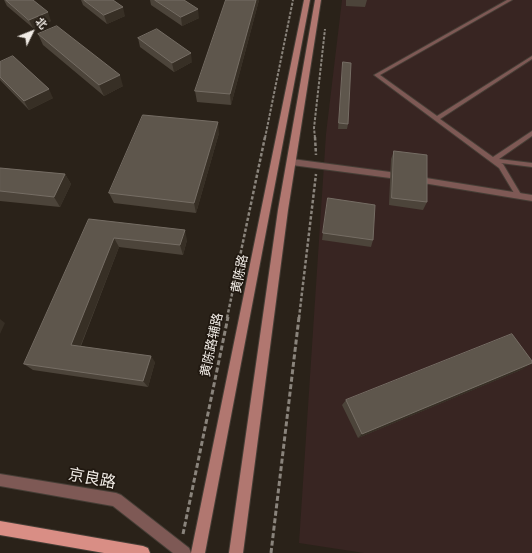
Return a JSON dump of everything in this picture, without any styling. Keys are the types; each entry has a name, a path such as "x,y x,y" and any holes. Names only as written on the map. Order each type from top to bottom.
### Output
{"main road":[{"name":"黄陈路","path":"198,553 205,509 307,0"},
{"path":"236,553 283,210 318,0"},
{"path":"0,528 143,553"}],"street":[{"path":"292,162 390,175"},
{"path":"426,181 532,198"},
{"name":"京良路","path":"0,480 116,500 182,552"}],"lane":[{"path":"510,0 377,75 501,166 518,196"},
{"path":"436,119 532,57"},
{"path":"532,133 493,160 532,165"}],"path":[{"name":"黄陈路辅路","path":"182,552 294,0"},
{"path":"270,553 317,165 314,128 326,23"}],"shaded area":[{"path":"342,0 532,0 532,553 364,553 299,543 326,134"}],"building":[{"path":"6,0 33,0 48,12 29,20"},
{"path":"84,0 113,0 123,7 104,15"},
{"path":"155,0 184,0 198,9 181,17"},
{"path":"226,0 256,0 230,94 195,91"},
{"path":"57,26 120,75 99,85 38,34"},
{"path":"157,29 191,53 172,63 138,38"},
{"path":"13,56 49,89 24,101 0,77 0,62"},
{"path":"343,62 351,63 348,124 339,123"},
{"path":"143,115 218,122 194,203 109,193"},
{"path":"394,151 427,155 427,202 392,198"},
{"path":"0,168 65,174 54,197 0,191"},
{"path":"328,198 375,205 373,240 323,233"},
{"path":"89,219 185,230 180,245 114,238 71,345 151,356 143,381 24,364"},
{"path":"512,334 532,363 362,434 346,400"}]}
